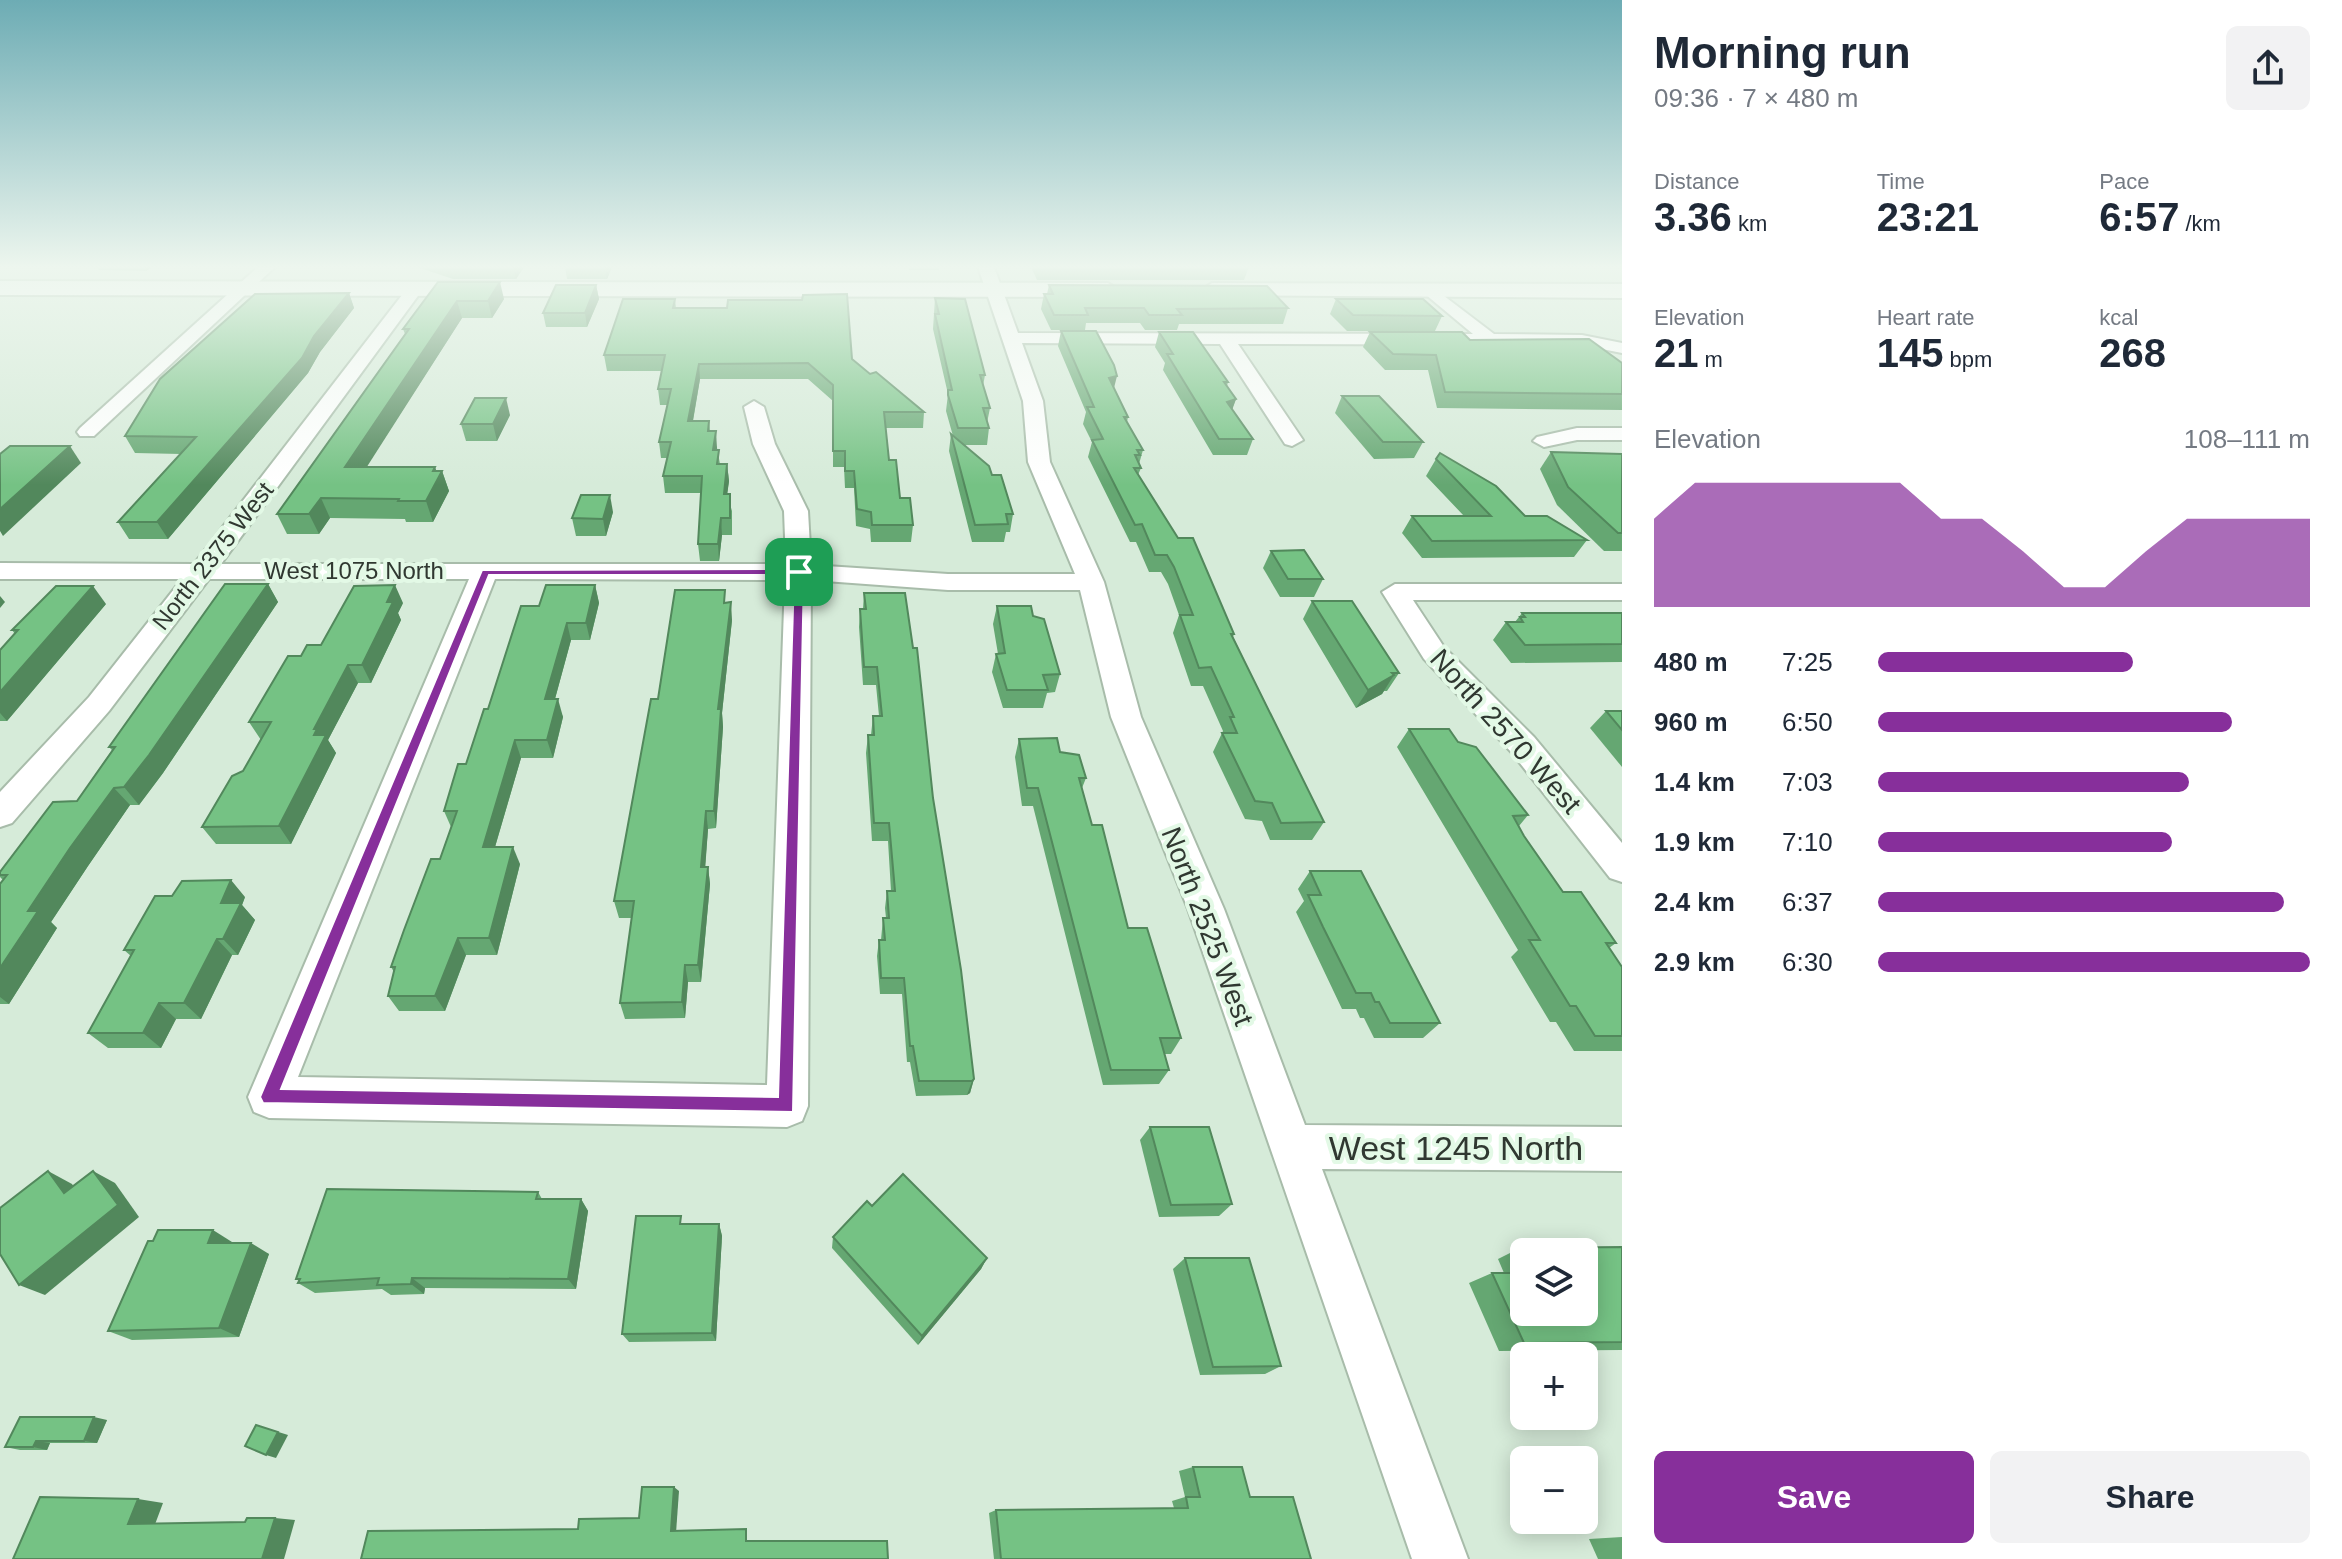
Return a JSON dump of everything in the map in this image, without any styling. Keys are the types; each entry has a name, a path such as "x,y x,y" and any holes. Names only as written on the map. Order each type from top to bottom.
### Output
{"street":[{"path":"87,432 188,340"},
{"name":"North 2375 West","path":"0,814 99,704 342,390 376,340"},
{"name":"North 2525 West","path":"1014,340 1036,418 1039,462 1091,582 1126,717 1206,909 1440,1559"},
{"path":"1226,340 1255,379 1292,440"},
{"path":"1559,340 1620,346"},
{"path":"485,572 269,1097 787,1106 799,572 796,511 764,444 754,407"},
{"path":"1544,441 1577,434 1622,434"},
{"name":"West 1075 North","path":"0,571 799,572 948,582 1091,582"},
{"name":"North 2570 West","path":"1622,592 1395,592 1434,653 1523,745 1622,868"},
{"name":"West 1245 North","path":"1291,1147 1622,1149"}],"building":[{"path":"204,340 312,340 302,358 157,522 118,522 196,437 125,436 160,379"},
{"path":"401,340 431,340 345,467 435,467 433,471 442,471 426,501 321,498 309,514 277,514"},
{"path":"609,340 851,340 852,359 870,374 876,372 924,412 884,412 889,460 896,460 900,498 910,498 913,525 872,525 871,512 857,509 854,471 845,471 845,451 833,451 833,385 808,363 699,364 688,421 709,421 708,431 716,431 713,450 719,450 717,464 727,464 724,494 730,494 730,518 721,518 718,544 698,544 702,476 663,476 671,442 659,442 671,389 658,389 665,355 604,355"},
{"path":"941,340 976,340 985,375 980,375 990,408 983,408 989,428 958,428 948,395 948,390 952,390"},
{"path":"1065,340 1101,340 1117,376 1109,378 1128,417 1124,417 1143,450 1137,450 1140,455 1135,455 1141,468 1134,468 1178,538 1193,538 1234,634 1231,634 1324,822 1281,823 1272,803 1255,801 1222,733 1237,733 1230,717 1234,717 1211,667 1199,668 1180,615 1193,615 1174,567 1167,555 1155,555 1142,524 1135,525 1092,440 1103,439 1087,407 1094,407"},
{"path":"1164,340 1198,340 1228,382 1224,382 1236,399 1227,402 1253,439 1219,439 1167,354 1173,354"},
{"path":"1378,340 1590,340 1622,363 1622,394 1445,392 1436,355 1393,354"},
{"path":"1342,396 1379,396 1423,442 1383,442"},
{"path":"475,398 506,398 493,424 461,424"},
{"path":"951,434 989,466 992,475 1001,475 1013,514 1006,514 1008,524 975,525"},
{"path":"10,446 70,446 0,509 0,454"},
{"path":"1551,452 1622,454 1622,533 1618,533 1568,487"},
{"path":"1440,453 1496,486 1525,516 1547,516 1587,540 1432,541 1412,516 1491,516 1436,459"},
{"path":"581,495 610,495 603,519 572,518"},
{"path":"1304,550 1323,579 1288,579 1271,551"},
{"path":"225,584 268,584 149,755 124,787 114,788 70,848 28,911 38,911 0,968 0,884 7,875 0,875 0,872 53,802 77,801 115,747 109,747"},
{"path":"395,585 387,602 393,602 362,665 348,665 314,729 317,729 314,735 326,735 279,826 202,827 232,776 243,771 271,722 249,722 288,656 301,656 307,645 321,645 354,586"},
{"path":"546,585 595,585 586,623 567,623 545,699 558,699 547,740 515,740 483,847 513,847 489,938 458,938 435,996 388,996 395,967 391,967 404,930 431,859 440,859 457,811 444,811 458,764 466,764 484,709 488,709 521,606 539,606"},
{"path":"56,586 93,586 0,692 0,650 18,630 12,630"},
{"path":"675,590 725,590 724,603 731,602 718,709 721,709 714,811 706,811 701,867 708,867 698,965 685,965 682,1002 620,1003 634,901 614,901 651,699 658,699"},
{"path":"864,593 905,593 913,648 917,648 933,798 961,970 972,1081 919,1081 913,1046 910,1046 904,978 881,978 879,940 885,940 883,918 889,918 887,891 895,891 889,823 874,823 868,735 874,735 873,716 882,716 877,667 864,667 860,609 866,609"},
{"path":"1312,601 1352,601 1399,673 1392,673 1394,675 1368,690"},
{"path":"997,606 1031,606 1033,616 1044,619 1060,674 1043,675 1048,690 1007,690 996,654 1005,653"},
{"path":"1522,613 1622,613 1622,644 1525,645 1506,622 1523,622 1520,617 1525,617"},
{"path":"1606,711 1622,711 1622,730"},
{"path":"1409,729 1449,729 1458,742 1476,747 1528,815 1513,816 1524,836 1563,892 1581,892 1616,943 1606,943 1622,967 1622,1036 1595,1036 1576,1006 1570,1006 1529,940 1540,940"},
{"path":"1057,738 1060,752 1079,755 1086,778 1079,778 1092,825 1102,825 1128,928 1147,928 1181,1038 1160,1038 1169,1070 1111,1070 1038,788 1027,788 1019,739"},
{"path":"1310,871 1361,871 1440,1023 1390,1023 1371,993 1356,993 1308,895 1321,895"},
{"path":"231,880 221,903 241,903 223,939 217,939 184,1003 159,1003 143,1033 88,1033 134,950 124,950 155,896 172,896 182,881"},
{"path":"1150,1127 1209,1127 1232,1204 1171,1205"},
{"path":"48,1171 64,1193 93,1171 118,1205 19,1285 0,1254 0,1208"},
{"path":"903,1174 987,1258 922,1336 833,1237 867,1201 872,1206"},
{"path":"327,1189 538,1192 536,1199 581,1199 568,1279 412,1278 411,1284 377,1285 379,1278 298,1283 300,1279 296,1279"},
{"path":"636,1216 681,1216 680,1224 719,1224 712,1333 622,1334"},
{"path":"158,1230 213,1230 208,1243 251,1243 219,1328 108,1331 148,1241 153,1241"},
{"path":"1598,1247 1622,1247 1622,1342 1524,1342 1516,1326 1598,1326"},
{"path":"1185,1258 1249,1258 1281,1366 1213,1367"},
{"path":"1492,1273 1510,1273 1510,1312"},
{"path":"20,1417 94,1417 84,1441 36,1441 33,1447 5,1447"},
{"path":"256,1425 278,1432 266,1455 245,1446"},
{"path":"1193,1467 1242,1467 1250,1497 1293,1497 1311,1559 1001,1559 996,1510 1188,1508 1186,1497 1200,1497"},
{"path":"642,1487 674,1487 671,1531 746,1529 746,1541 887,1541 888,1559 361,1559 368,1531 578,1529 579,1519 639,1518"},
{"path":"40,1497 138,1499 128,1524 245,1522 247,1518 275,1518 262,1559 13,1559"}],"route":[{"path":"485,572 799,572 787,1106 269,1097 485,572"}]}
